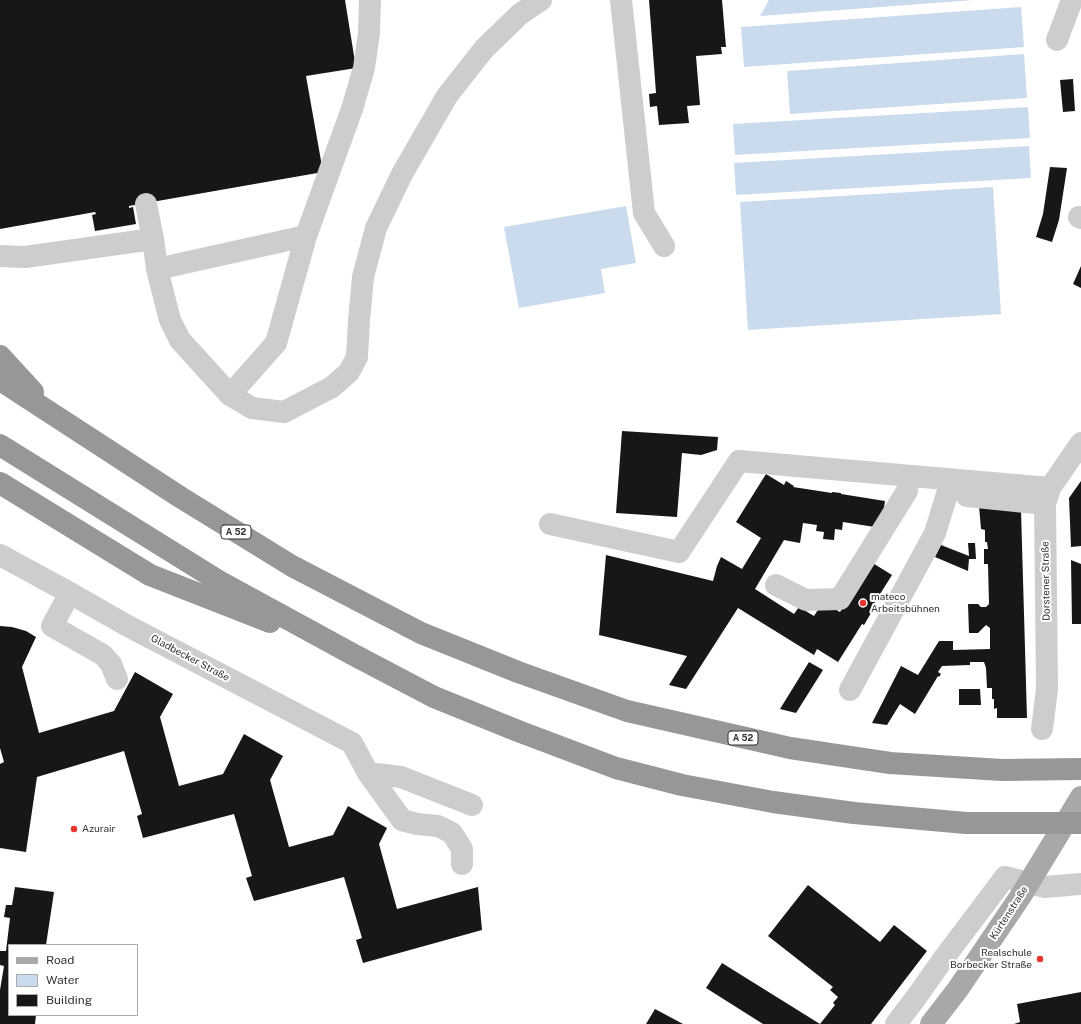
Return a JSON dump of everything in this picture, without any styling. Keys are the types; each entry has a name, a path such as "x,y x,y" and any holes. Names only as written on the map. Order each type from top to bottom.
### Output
{"highway":[{"path":"0,356 59,419"},
{"name":"A 52","path":"0,380 180,497 292,566 414,629 518,672 627,712 790,748 890,763 1002,770 1081,769"},
{"path":"0,445 222,583 434,697 616,768 682,785 773,802 854,813 966,823 1081,824"},
{"path":"0,483 150,575 354,655"}],"main road":[{"name":"Kürtenstraße","path":"931,1024 958,989 1022,894 1081,797"}],"street":[{"path":"230,395 276,343 306,236 352,109 364,68 369,33 370,0"},
{"path":"146,204 157,269 170,320 180,340 230,395 252,408 284,412 332,387 349,372 357,357 363,277 376,228 402,174 447,96 484,49 520,14 541,0"},
{"path":"621,0 644,213 664,246"},
{"path":"1057,40 1072,0"},
{"path":"157,269 306,236"},
{"path":"0,256 25,257 153,239"},
{"path":"1048,496 1081,443"},
{"path":"550,524 679,552 739,461 1048,496"},
{"path":"800,481 946,494 1048,496"},
{"path":"776,585 806,600 840,599 907,491"},
{"path":"850,690 935,532 946,494"},
{"name":"Dorstener Straße","path":"1042,729 1047,689 1048,496"},
{"name":"Gladbecker Straße","path":"0,555 126,625 352,743 368,773 402,820 417,824 438,826 452,833 462,849 462,864"},
{"path":"70,593 52,626 103,655 111,664 116,679"},
{"path":"368,773 402,777 472,805"},
{"path":"896,1024 1005,877 1045,887 1081,884"}],"water":[{"path":"769,0 974,0 760,16"},
{"path":"1021,7 1024,47 744,67 741,27"},
{"path":"1024,54 1027,98 790,114 787,71"},
{"path":"1028,107 1030,138 735,155 733,124"},
{"path":"1029,146 1031,178 736,195 734,163"},
{"path":"993,187 1001,314 748,330 740,202"},
{"path":"626,206 636,263 601,269 605,293 519,308 504,227"}],"building":[{"path":"0,0 345,0 356,68 306,76 323,172 129,206 129,208 133,207 136,224 95,231 92,215 96,214 95,212 0,229"},
{"path":"649,0 722,0 726,47 721,47 722,54 696,56 700,105 687,106 689,123 659,125 657,106 650,107 649,94 656,93"},
{"path":"1073,79 1075,111 1063,112 1060,80"},
{"path":"1050,167 1067,168 1059,220 1052,242 1036,237 1043,214"},
{"path":"1081,266 1081,288 1073,284"},
{"path":"622,431 718,437 717,450 701,455 682,453 677,517 616,513"},
{"path":"766,474 784,485 786,481 794,486 793,487 841,493 885,501 881,528 843,522 842,530 835,529 834,540 823,539 824,532 816,531 817,525 803,523 800,543 784,540 755,589 794,614 799,607 814,616 823,602 840,612 871,562 892,575 872,607 874,608 864,625 862,624 838,662 817,649 814,655 738,608 686,689 669,685 687,656 599,635 606,555 713,581 721,557 742,569 761,538 736,522"},
{"path":"1081,481 1081,546 1071,547 1069,498"},
{"path":"979,506 1021,510 1027,718 997,718 997,708 994,709 994,699 992,699 992,688 987,688 986,668 984,662 970,662 970,665 942,666 938,672 941,674 939,677 938,676 915,714 900,704 887,725 872,723 901,666 918,675 939,641 953,641 953,650 990,649 990,628 986,625 978,633 969,633 968,604 978,604 981,607 986,607 989,604 988,564 984,564 984,549 988,549 987,542 985,542 985,530 981,529"},
{"path":"968,543 975,543 976,559 969,559 968,571 935,557 941,545 969,556"},
{"path":"1071,560 1081,564 1081,624 1072,624"},
{"path":"0,626 12,627 26,631 36,637 22,667 39,733 114,711 135,672 173,694 160,717 179,786 223,774 244,734 283,756 270,780 289,847 333,835 348,806 387,828 379,844 397,909 478,887 482,930 363,963 356,940 362,938 344,877 254,901 246,878 252,876 234,814 143,838 137,816 142,814 124,751 37,777 26,852 0,848 0,764 4,762 0,748"},
{"path":"809,662 823,670 796,713 780,709"},
{"path":"959,689 980,689 981,705 959,705"},
{"path":"808,885 880,942 894,925 927,951 871,1024 820,1024 835,1005 833,1003 838,997 830,990 833,987 768,936"},
{"path":"15,887 54,892 46,944 8,944 8,1016 36,1016 35,1024 0,1024 0,990 4,966 0,965 0,951 6,951 10,918 4,917 6,905 12,905"},
{"path":"722,963 820,1024 763,1024 706,988"},
{"path":"1081,992 1081,1024 1014,1024 1020,1022 1017,1004"},
{"path":"655,1009 683,1024 646,1024"}],"place":[{"name":"mateco Arbeitsbühnen","path":"863,603"},
{"name":"Azurair","path":"74,829"},
{"name":"Realschule Borbecker Straße","path":"1040,959"}]}
